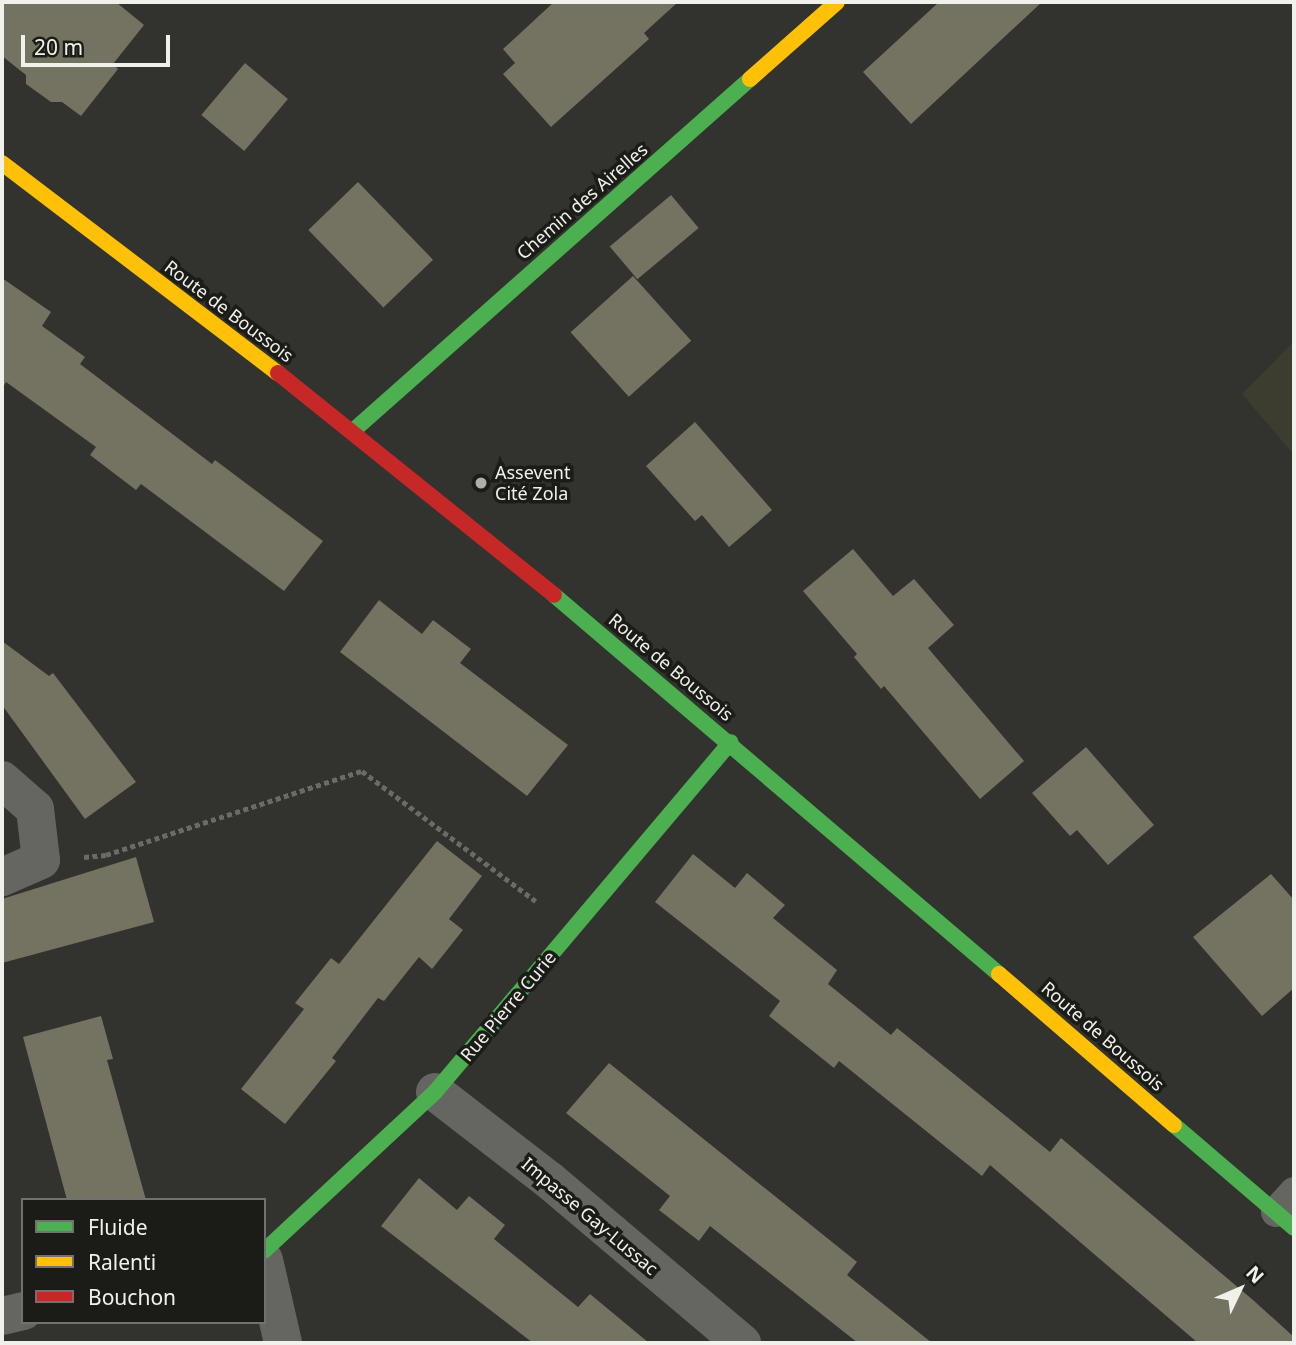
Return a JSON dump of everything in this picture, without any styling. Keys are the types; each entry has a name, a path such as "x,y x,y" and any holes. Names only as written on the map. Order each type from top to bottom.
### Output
{"street":[{"name":"Chemin des Airelles","path":"354,430 837,2"},
{"name":"Route de Boussois","path":"2,163 354,430 731,742 1288,1210"},
{"name":"Rue Pierre Curie","path":"266,1249 435,1092 731,742"},
{"path":"2,780 35,809 41,860 2,877"},
{"name":"Impasse Gay-Lussac","path":"435,1092 549,1180 742,1343"},
{"path":"266,1269 283,1343"},
{"path":"2,1316 21,1311"}],"path":[{"path":"41,860 106,855 362,771 573,929"}],"shaded area":[{"path":"1294,341 1294,455 1242,394"}],"building":[{"path":"2,2 116,2 144,25 113,64 118,69 81,116 62,102 51,102 26,84 26,75 2,56"},
{"path":"554,2 678,2 644,33 649,39 551,127 503,74 515,63 503,49"},
{"path":"939,2 1042,2 911,124 863,72"},
{"path":"245,63 288,99 244,151 201,115"},
{"path":"358,182 433,260 383,308 308,230"},
{"path":"671,195 699,228 637,279 610,246"},
{"path":"633,276 691,341 629,397 571,332"},
{"path":"2,278 51,312 42,326 85,357 80,364 212,464 215,460 323,541 284,591 141,484 136,490 90,455 96,447 6,382 2,389"},
{"path":"695,422 772,510 729,547 702,515 695,521 646,466"},
{"path":"853,549 893,596 914,579 954,625 928,648 1024,761 980,799 884,686 881,689 854,657 857,654 803,591"},
{"path":"379,600 422,634 433,620 471,649 460,663 568,745 527,796 340,652"},
{"path":"2,641 49,676 53,673 136,782 85,819 2,705"},
{"path":"1086,747 1154,825 1108,865 1077,830 1070,836 1032,793"},
{"path":"437,841 482,876 449,919 463,930 432,969 419,957 384,1001 378,998 332,1058 336,1061 285,1124 241,1089 304,1009 295,1003 331,958 339,964"},
{"path":"693,854 735,888 747,873 785,905 773,918 837,970 828,984 891,1035 897,1028 1050,1152 1061,1138 1253,1300 1294,1337 1294,1343 1198,1343 990,1165 982,1176 839,1061 834,1068 769,1016 780,1001 655,902"},
{"path":"136,857 154,922 2,963 2,899"},
{"path":"1271,874 1294,900 1294,988 1262,1016 1193,937"},
{"path":"101,1016 113,1059 107,1060 145,1198 66,1198 23,1037"},
{"path":"609,1063 857,1262 847,1275 932,1343 858,1343 710,1226 699,1241 659,1210 670,1196 566,1113"},
{"path":"419,1178 457,1210 469,1196 505,1225 494,1239 578,1307 590,1294 649,1343 533,1343 381,1226"}],"traffic: fast":[{"path":"354,430 750,79"},
{"path":"554,595 999,974"},
{"path":"266,1249 435,1092 731,742"},
{"path":"1174,1125 1294,1228"}],"traffic: slow":[{"path":"750,79 837,2"},
{"path":"2,163 278,373"},
{"path":"999,974 1174,1125"}],"traffic: jam":[{"path":"278,373 554,595"}],"place":[{"name":"Assevent Cité Zola","path":"481,483"}]}
